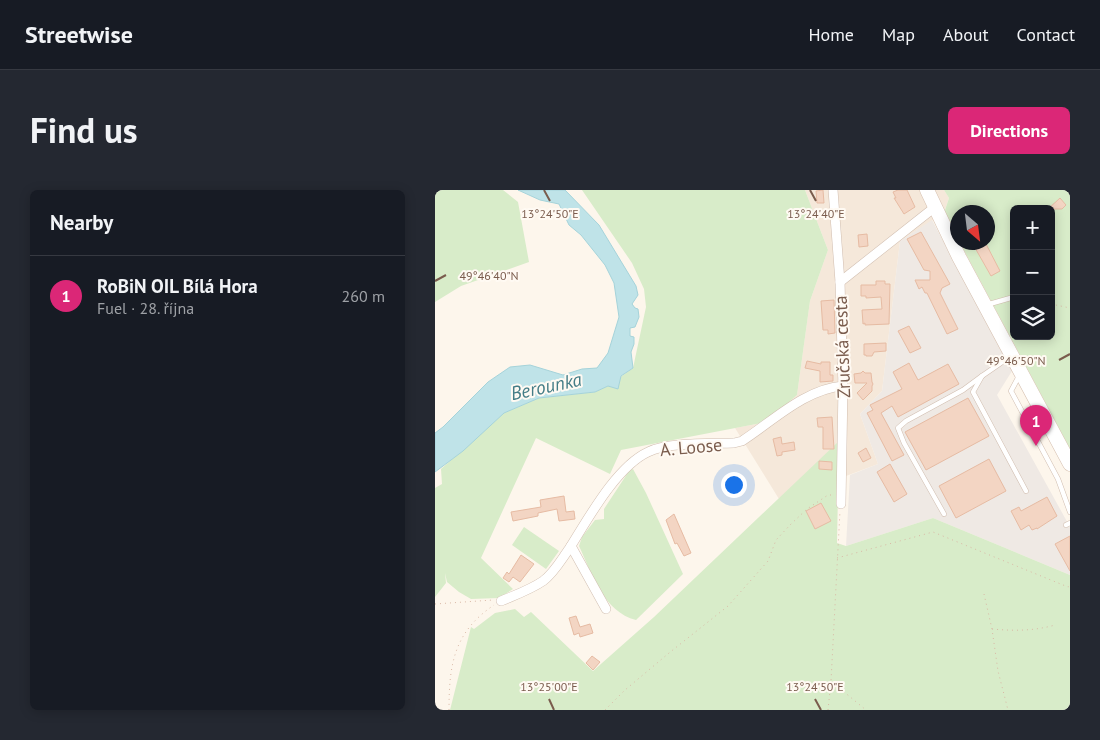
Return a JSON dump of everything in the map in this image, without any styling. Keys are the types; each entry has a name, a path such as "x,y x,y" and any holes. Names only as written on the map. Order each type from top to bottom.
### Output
{"main road":[{"path":"927,190 985,306 1070,464"}],"street":[{"name":"Zručská cesta","path":"833,190 840,282 843,386 841,504"},
{"path":"840,282 935,207"},
{"name":"A. Loose","path":"501,600 524,592 543,581 557,566 615,480 633,461 648,452 662,447 742,441 810,395 836,386 843,386"},
{"path":"571,546 606,609"}],"lane":[{"path":"985,306 1010,297"},
{"path":"944,514 904,443 898,428 906,421 963,390 1012,356"},
{"path":"1021,372 1011,391 1058,479 1070,512"},
{"path":"982,376 973,392 1026,491"}],"path":[{"path":"1055,305 1070,308"},
{"path":"605,710 625,690 728,606 767,561 776,540 807,509 828,495 841,493"},
{"path":"828,710 841,504"},
{"path":"837,558 933,532 1068,587 1070,586"},
{"path":"984,594 992,629 998,671 1008,710"},
{"path":"435,604 501,600"},
{"path":"449,710 452,664 461,639 470,624 480,614 501,600"},
{"path":"992,629 1038,630 1055,625"},
{"path":"831,681 866,710"}],"shaded area":[{"path":"805,190 944,190 949,198 944,213 900,241 882,391 860,414 878,464 838,479 839,442 779,499 735,428 766,422 797,395 810,301 828,250"},
{"path":"932,220 1012,371 997,395 1070,527 1070,575 933,518 846,546 850,475 878,464 860,414 882,391 900,241"}],"green space":[{"path":"435,190 503,190 518,202 529,262 461,286 435,302"},
{"path":"582,190 805,190 828,250 810,301 797,395 766,422 621,450 610,474 536,438 481,558 513,589 499,598 471,599 447,582 445,573 446,583 435,597 435,488 442,484 441,469 504,413 539,398 595,392 608,386 633,368 646,307 644,289 632,263"},
{"path":"944,190 1070,190 1070,449 1012,340 1055,340 1055,205 1010,205 1010,337 964,250 995,250 995,205 950,205 950,224 944,213 949,198"},
{"path":"839,441 837,543 846,546 933,518 1070,575 1070,710 450,710 471,627 474,629 495,613 515,609 524,617 531,612 593,671 654,617"},
{"path":"633,469 683,574 636,620 625,616 615,609 600,591 579,546 582,537 595,520 604,519 604,509 629,471"},
{"path":"524,527 559,551 546,569 512,545"}],"water":[{"name":"Berounka","path":"518,190 565,190 599,225 636,286 638,295 632,304 638,309 639,317 635,327 630,328 630,336 634,337 631,352 633,368 621,376 618,389 608,386 595,392 539,398 504,413 463,451 435,472 435,433 488,382 510,367 530,365 563,375 582,369 597,368 608,353 619,317 614,283 605,265 581,235 569,225 559,204 540,200"}],"building":[{"path":"823,190 824,203 817,203 816,191"},
{"path":"907,190 915,207 904,214 894,198 896,198 893,192"},
{"path":"1060,198 1066,205 1062,209 1055,209 1055,205 1052,205"},
{"path":"921,232 950,284 942,288 940,293 958,329 947,334 927,293 925,293 922,287 919,289 915,280 930,280 930,271 924,270 907,239"},
{"path":"867,234 868,246 859,247 858,235"},
{"path":"976,250 989,250 1000,271 991,276"},
{"path":"876,281 885,281 885,284 890,284 889,324 865,325 865,323 863,324 862,310 882,309 881,297 866,298 866,296 861,296 861,285 876,285"},
{"path":"834,300 835,333 828,334 828,330 823,330 821,301"},
{"path":"909,326 921,348 910,353 898,331"},
{"path":"886,343 886,351 874,352 872,356 864,355 864,344"},
{"path":"807,361 821,364 821,362 830,362 830,375 833,375 833,381 820,382 820,371 805,368"},
{"path":"909,363 918,380 948,364 959,384 898,417 892,406 881,413 904,455 892,461 867,413 873,410 870,405 902,389 893,372"},
{"path":"863,371 871,373 873,384 872,391 863,400 857,393 867,383 855,383 854,374"},
{"path":"968,398 989,436 926,470 905,432"},
{"path":"832,417 834,449 823,449 823,427 818,427 817,418"},
{"path":"781,437 782,444 794,442 795,450 782,452 782,455 777,456 773,439"},
{"path":"866,448 871,458 863,462 858,453"},
{"path":"989,459 1006,491 956,518 939,486"},
{"path":"819,461 832,462 832,470 819,469"},
{"path":"890,464 907,494 894,502 877,472"},
{"path":"564,496 566,512 574,511 575,519 559,521 557,509 538,513 538,516 513,521 511,512 541,507 540,500"},
{"path":"1047,497 1057,516 1037,529 1032,530 1029,525 1021,530 1011,511 1019,507 1021,511"},
{"path":"821,503 831,521 815,529 806,511"},
{"path":"674,514 691,553 684,556 677,543 675,544 666,520"},
{"path":"1070,536 1070,571 1055,544"},
{"path":"521,555 534,564 520,582 513,577 509,582 503,578 507,572 509,574"},
{"path":"576,616 580,627 590,624 593,633 580,637 579,633 574,635 569,618"},
{"path":"592,656 600,662 593,670 586,663"}],"place":[{"name":"RoBiN OIL Bílá Hora","path":"1036,446"}]}
